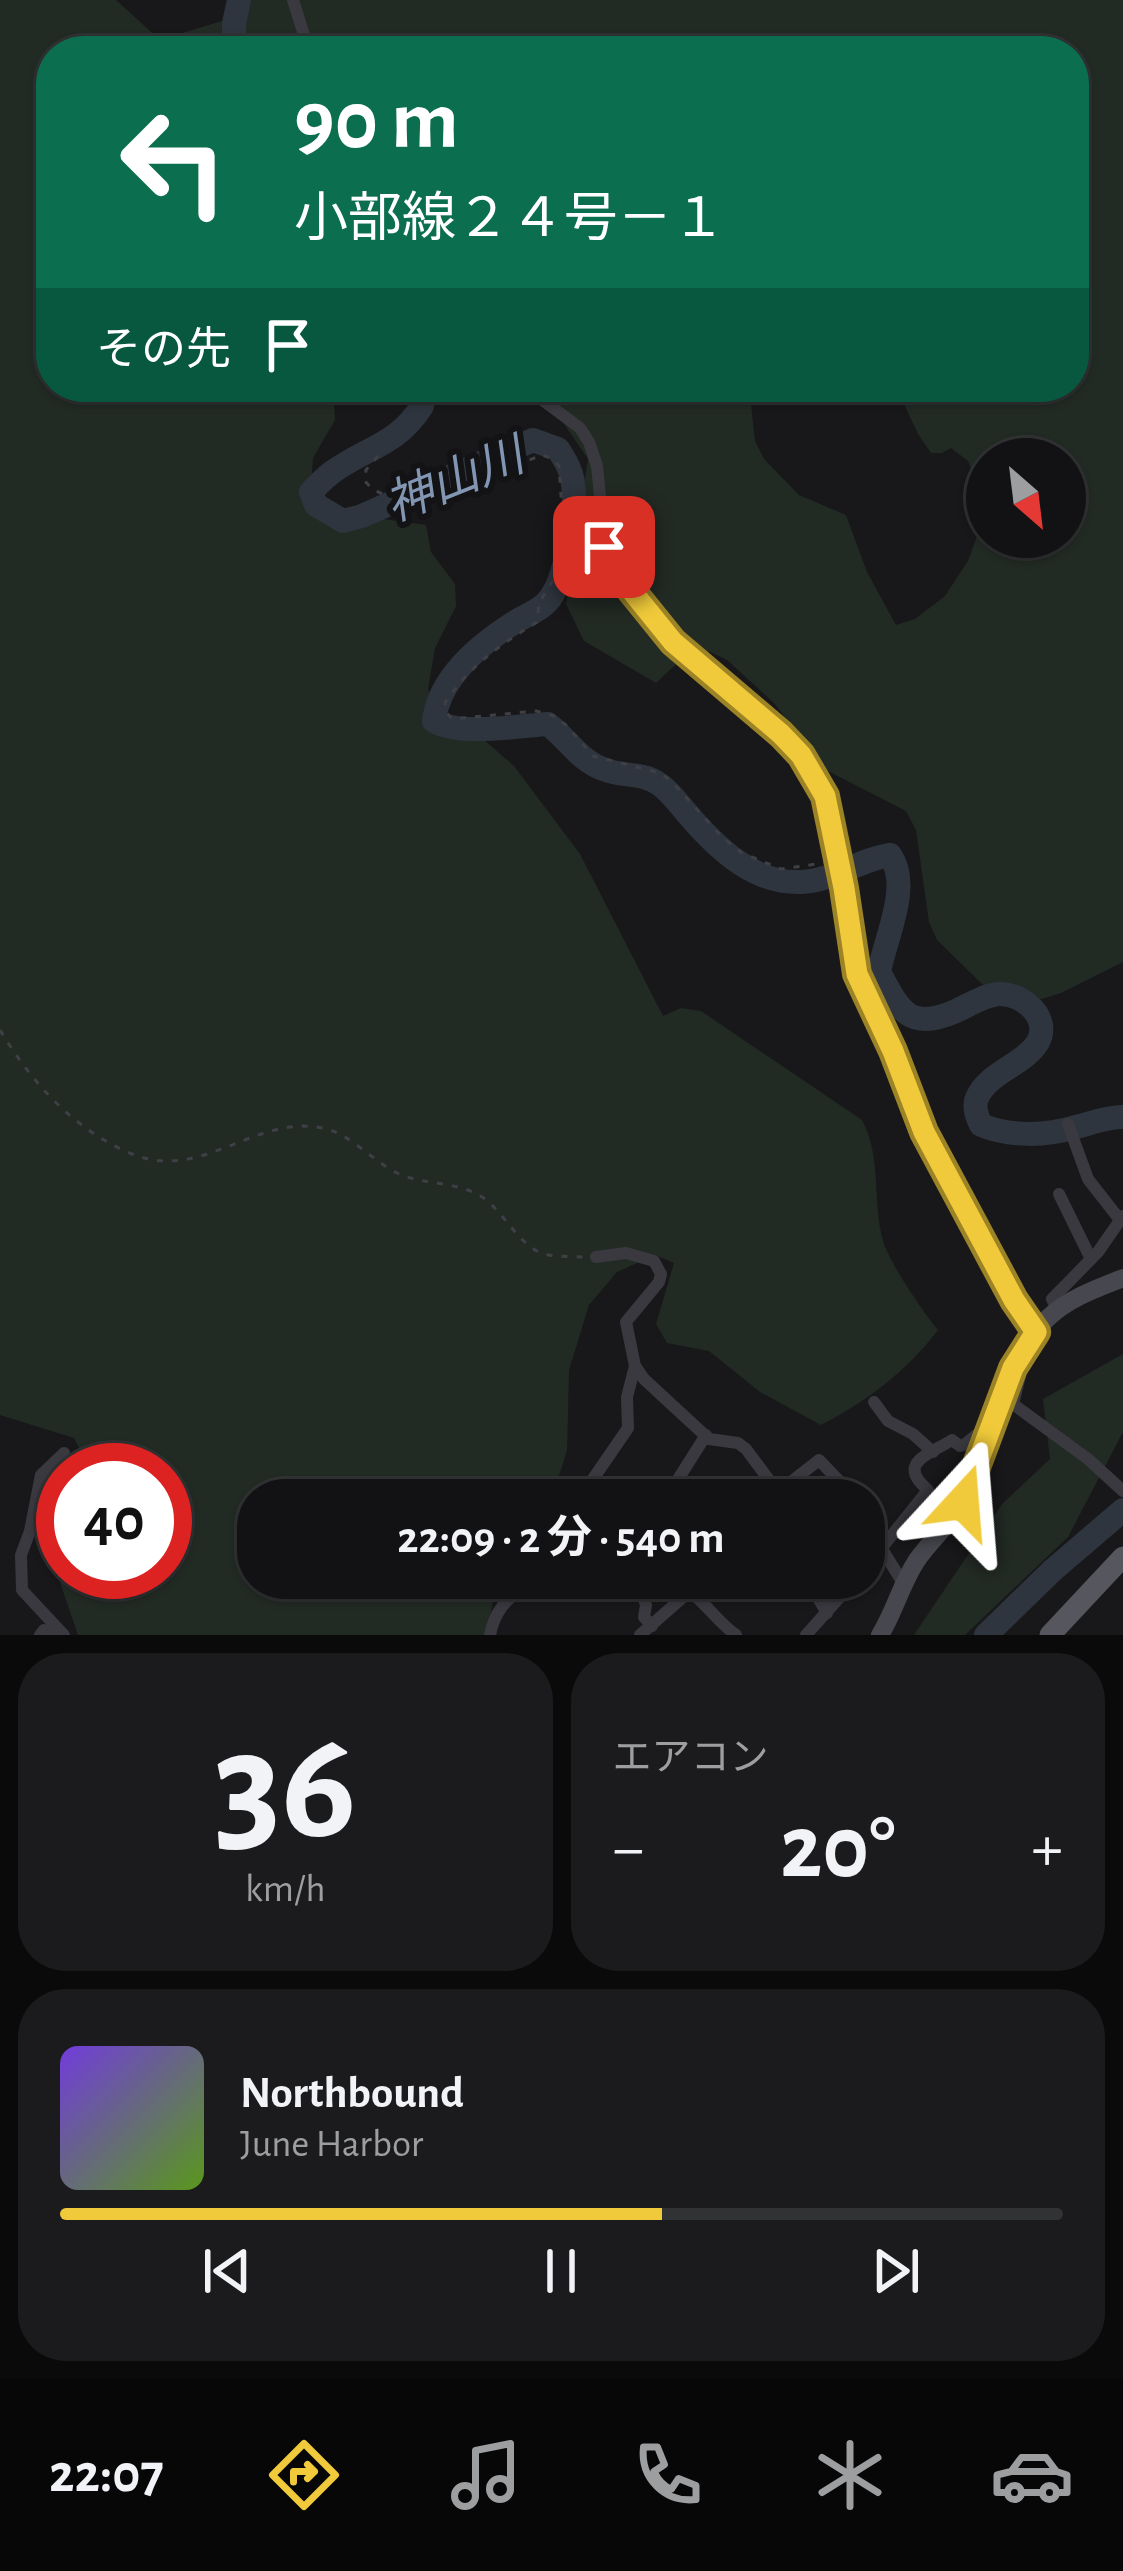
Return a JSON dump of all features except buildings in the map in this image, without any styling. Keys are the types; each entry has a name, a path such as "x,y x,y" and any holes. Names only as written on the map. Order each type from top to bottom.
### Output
{"main road":[{"path":"1054,1633 1123,1557"}],"street":[{"path":"293,0 304,36"},
{"path":"545,402 580,428 589,442 604,547 625,585 673,642 801,755 825,796 857,974 924,1132 1036,1332"},
{"path":"1058,1311 1052,1299 1091,1259 1121,1218 1088,1178 1068,1124"},
{"path":"1059,1193 1091,1259"},
{"path":"594,1479 628,1428 627,1397 634,1366 626,1322 661,1274 654,1261 626,1253 596,1257"},
{"path":"880,1635 903,1583 963,1502 1013,1368 1036,1332 1048,1317 1081,1296 1123,1278"},
{"path":"634,1366 709,1438 738,1443 762,1479"},
{"path":"1013,1368 1022,1372 1013,1404 1123,1491"},
{"path":"874,1402 888,1421 933,1452"},
{"path":"885,1545 928,1490 915,1478 916,1463 952,1440 964,1445 991,1424"},
{"path":"678,1479 706,1435"},
{"path":"795,1479 819,1460 837,1479"},
{"path":"36,1497 21,1555 22,1590 61,1635"},
{"path":"885,1554 903,1583"},
{"path":"490,1635 494,1617 509,1599"},
{"path":"644,1599 646,1630"},
{"path":"646,1630 682,1599"},
{"path":"699,1599 736,1635"},
{"path":"819,1599 827,1613"},
{"path":"806,1635 839,1599"},
{"path":"40,1635 44,1630 61,1635"}],"path":[{"path":"378,456 366,470 365,481 384,495 394,496 451,472 472,482 542,455 559,466 563,524 553,580 539,603 537,622 470,670 445,703 452,718 536,711 554,716 592,756 660,773 671,781 742,853 781,869 839,861"},
{"path":"0,1030 46,1094 96,1137 136,1156 156,1161 209,1156 297,1124 332,1130 403,1176 461,1188 484,1198 537,1250 552,1256 596,1257"}],"shaded area":[{"path":"0,0 116,0 156,36 36,36 36,402 334,402 335,420 313,458 310,497 347,514 426,525 431,552 455,584 456,606 435,648 428,689 447,723 483,739 514,766 580,854 663,1016 681,1008 701,1011 862,1120 875,1164 886,1250 938,1330 885,1384 821,1425 760,1392 709,1351 667,1343 656,1324 674,1263 655,1255 617,1272 589,1305 569,1370 567,1451 558,1479 237,1479 237,1599 494,1599 487,1635 78,1635 66,1599 192,1599 192,1443 76,1443 74,1438 0,1415"},
{"path":"242,0 1123,0 1123,962 1061,993 1022,1005 982,984 937,940 929,922 916,830 906,811 826,770 774,703 727,660 708,651 688,653 656,683 584,641 566,604 588,459 549,402 751,402 755,441 764,459 799,495 846,515 867,572 896,625 915,619 945,596 969,558 1086,558 1086,438 966,438 966,459 951,448 931,453 903,402 1089,402 1089,36 173,36 241,15"},
{"path":"1123,1354 1123,1432 1068,1537 965,1635 914,1635 1002,1504 1050,1459 1043,1399"}],"waterway":[{"name":"神山川","path":"234,36 239,0"},
{"name":"神山川","path":"420,402 412,419 392,437 325,478 311,492 316,505 343,521 362,516 533,440 558,449 573,484 569,546 554,592 544,605 463,663 444,690 434,721 473,729 548,724 597,766 659,784 726,853 768,877 813,881 890,855 898,897 879,972 900,1007 927,1019 988,996 1008,995 1025,1002 1041,1024 1032,1050 982,1089 975,1105 981,1125 1004,1132 1040,1133 1123,1117"},
{"path":"986,1635 1123,1510"}],"route":[{"path":"604,547 625,585 673,642 781,734 801,755 825,796 857,974 924,1132 1036,1332 1013,1368 963,1502"}]}
